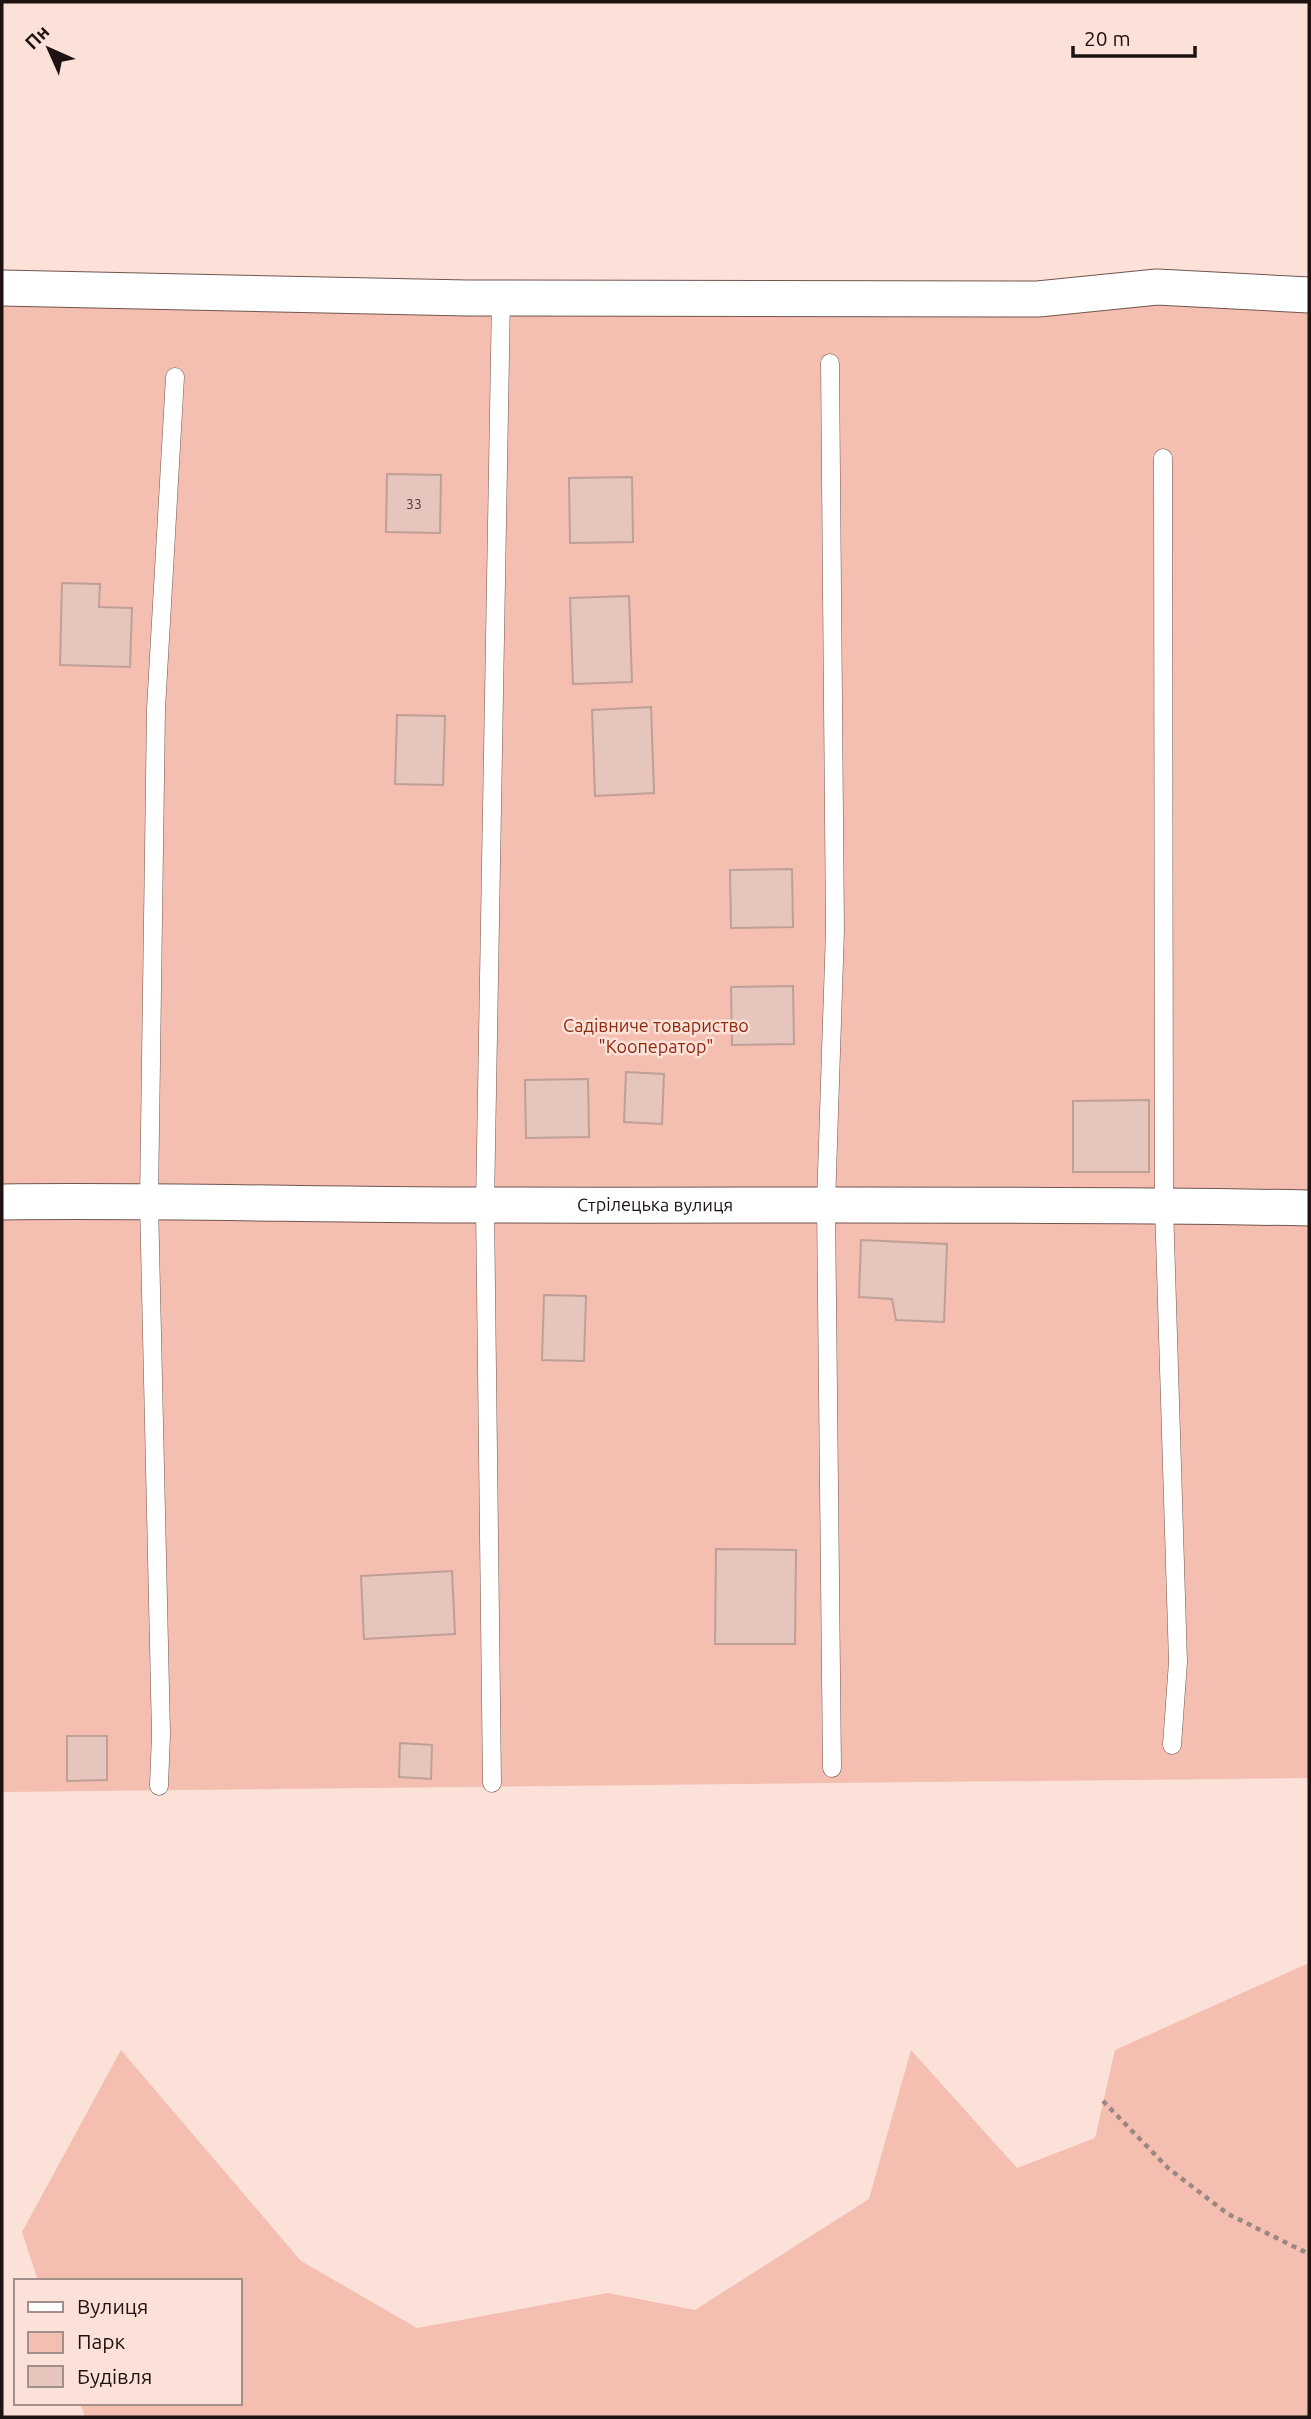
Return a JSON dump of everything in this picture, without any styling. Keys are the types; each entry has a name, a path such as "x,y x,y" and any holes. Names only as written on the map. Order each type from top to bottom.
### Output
{"street":[{"path":"2,288 501,298 1038,299 1157,286 1309,295"},
{"name":"Стрілецька вулиця","path":"2,1202 149,1200 485,1205 1164,1205 1309,1208"}],"lane":[{"path":"492,1783 485,1205 501,298"},
{"path":"830,363 835,930 826,1204 832,1768"},
{"path":"159,1786 161,1734 149,1200 156,709 175,377"},
{"path":"1163,458 1164,1205 1178,1662 1172,1745"}],"path":[{"path":"1103,2101 1168,2168 1228,2214 1309,2254"}],"green space":[{"name":"Садівниче товариство \"Кооператор\"","path":"1309,293 1309,1778 2,1792 2,295"},
{"path":"1309,1963 1309,2417 85,2417 81,2405 242,2405 242,2279 37,2279 22,2232 121,2050 301,2261 417,2328 608,2293 695,2310 869,2199 911,2050 1017,2168 1095,2138 1115,2050"}],"building":[{"path":"387,474 441,475 440,533 386,532"},
{"path":"632,477 633,542 570,543 569,478"},
{"path":"62,583 100,584 99,607 132,608 130,667 60,665"},
{"path":"629,596 632,682 573,684 570,598"},
{"path":"651,707 654,793 595,796 592,710"},
{"path":"397,715 445,716 443,785 395,784"},
{"path":"792,869 793,927 731,928 730,870"},
{"path":"793,986 794,1044 732,1045 731,987"},
{"path":"626,1072 664,1074 662,1124 624,1122"},
{"path":"588,1079 589,1137 526,1138 525,1080"},
{"path":"1149,1100 1149,1172 1073,1172 1073,1101"},
{"path":"861,1240 947,1244 944,1322 896,1320 892,1299 859,1297"},
{"path":"544,1295 586,1296 584,1361 542,1360"},
{"path":"716,1549 796,1550 795,1644 715,1644"},
{"path":"452,1571 455,1634 364,1639 361,1576"},
{"path":"67,1736 107,1736 107,1780 67,1781"},
{"path":"400,1743 432,1745 431,1779 399,1777"}]}
